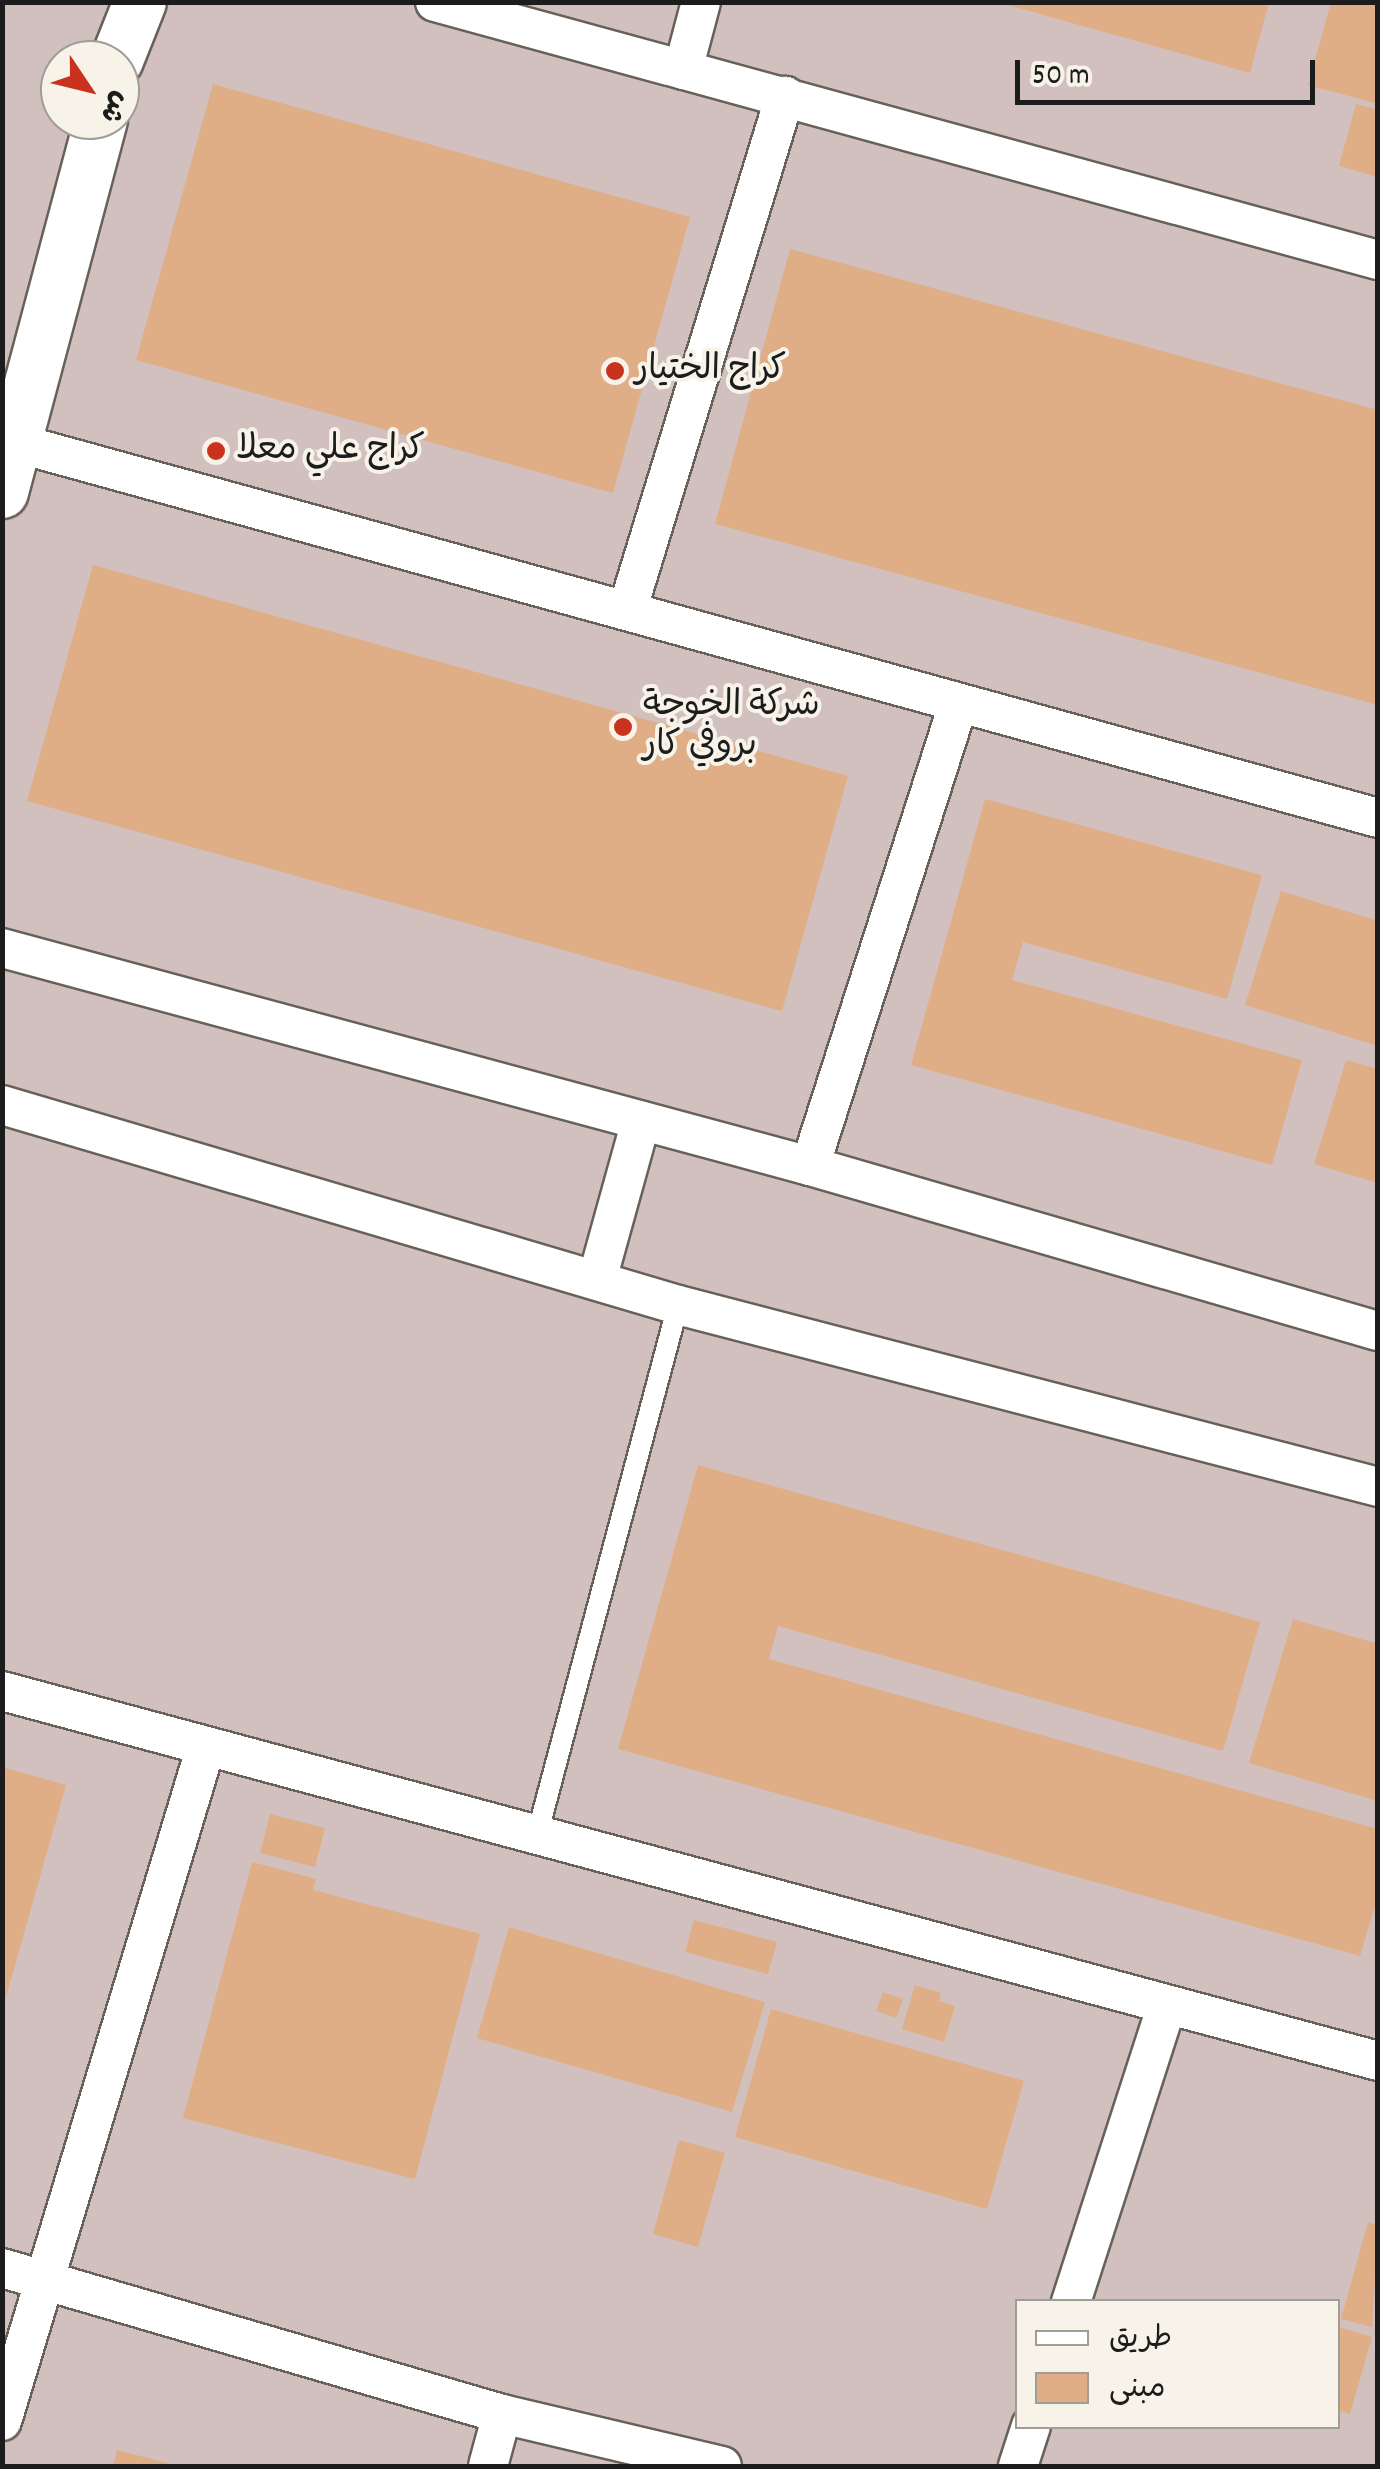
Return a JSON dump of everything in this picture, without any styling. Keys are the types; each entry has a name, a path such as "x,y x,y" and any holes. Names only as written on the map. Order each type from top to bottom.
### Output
{"street":[{"path":"125,40 140,2"},
{"path":"435,2 1378,260"},
{"path":"683,70 701,2"},
{"path":"628,612 784,96"},
{"path":"95,140 7,458 628,612 1378,818"},
{"path":"810,1166 959,703"},
{"path":"2,948 810,1166 1378,1331"},
{"path":"2,1105 598,1276 678,1304 1378,1487"},
{"path":"598,1276 641,1120"},
{"path":"2,1691 1378,2061"},
{"path":"2,2421 206,1746"},
{"path":"1072,2299 1167,2004"},
{"path":"2,2268 502,2414 722,2466"},
{"path":"488,2466 502,2414"},
{"path":"1018,2466 1030,2429"}],"lane":[{"path":"537,1835 678,1304"}],"shaded area":[{"path":"3,3 1377,3 1377,2466 3,2466"}],"building":[{"path":"997,2 1269,2 1250,73"},
{"path":"1331,2 1378,2 1378,104 1308,85"},
{"path":"213,84 690,217 613,493 136,360"},
{"path":"1356,104 1378,110 1378,177 1339,166"},
{"path":"790,249 1378,410 1378,705 715,524"},
{"path":"93,565 848,776 782,1011 27,801"},
{"path":"985,799 1262,875 1227,999 1023,942 1012,980 1302,1060 1272,1165 911,1065"},
{"path":"1281,891 1378,921 1378,1046 1245,1005"},
{"path":"1346,1060 1378,1069 1378,1183 1314,1164"},
{"path":"698,1465 1260,1622 1223,1751 778,1626 769,1659 1378,1829 1378,1896 1360,1956 618,1749"},
{"path":"1293,1619 1378,1644 1378,1801 1249,1763"},
{"path":"2,1767 66,1785 4,2004 2,2003"},
{"path":"270,1814 325,1828 315,1867 260,1853"},
{"path":"252,1862 316,1879 313,1890 480,1934 415,2179 183,2118"},
{"path":"694,1920 777,1942 768,1974 685,1952"},
{"path":"509,1927 765,2002 732,2112 477,2038"},
{"path":"915,1985 941,1993 939,2001 955,2006 944,2042 902,2029"},
{"path":"883,1992 903,1999 896,2018 876,2011"},
{"path":"771,2009 1024,2081 987,2209 735,2137"},
{"path":"679,2140 725,2153 698,2247 653,2234"},
{"path":"1368,2222 1378,2225 1372,2327 1341,2319"},
{"path":"1340,2328 1372,2337 1350,2414 1340,2411"},
{"path":"117,2450 175,2465 113,2466"}],"place":[{"name":"كراج الختيار","path":"615,371"},
{"name":"كراج علي معلا","path":"216,451"},
{"name":"شركة الخوجة بروفي كار","path":"623,727"}]}
